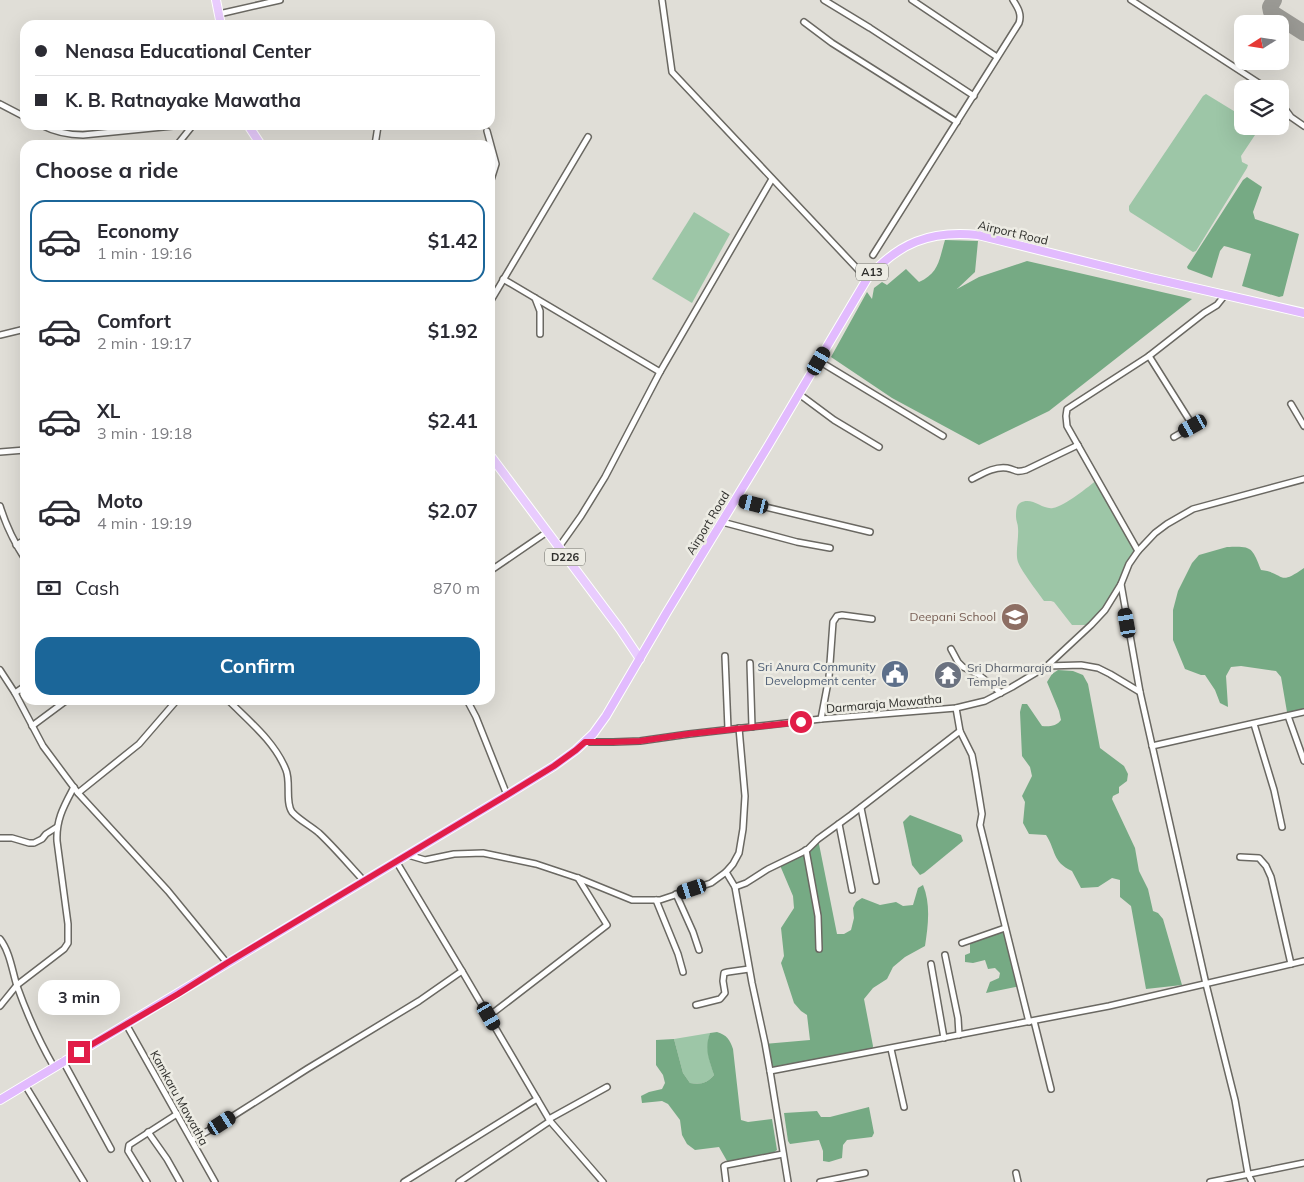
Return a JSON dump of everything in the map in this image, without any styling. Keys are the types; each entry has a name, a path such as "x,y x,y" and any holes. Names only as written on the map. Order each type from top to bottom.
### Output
{"highway":[{"name":"Airport Road","path":"640,659 867,279 877,267 893,254 913,242 934,236 962,234 990,237 1151,278 1304,313"},
{"name":"A13","path":"0,1100 554,766 576,750 592,734 606,716 640,659"}],"main road":[{"path":"216,0 220,20"},
{"name":"D226","path":"495,462 640,659"}],"street":[{"path":"219,14 280,0"},
{"path":"662,0 672,72 867,279"},
{"path":"824,0 974,96"},
{"path":"912,0 997,58"},
{"path":"873,255 1019,23 1021,17 1013,0"},
{"path":"1131,0 1254,80"},
{"path":"804,22 832,43 957,122"},
{"path":"0,104 20,114"},
{"path":"1289,114 1304,126"},
{"path":"52,130 70,135 83,135 133,130"},
{"path":"181,140 189,130"},
{"path":"487,132 489,140"},
{"path":"495,294 588,138"},
{"path":"559,548 577,523 605,477 660,372 772,179"},
{"path":"504,279 660,372"},
{"path":"1138,551 1067,426 1067,409 1149,356 1217,305 1225,294"},
{"path":"535,298 540,311 540,334"},
{"path":"0,335 20,330"},
{"path":"1149,356 1193,426 1174,437"},
{"path":"819,361 943,436"},
{"path":"799,394 834,420 879,447"},
{"path":"1291,404 1304,426"},
{"path":"972,479 999,468 1018,472 1026,470 1078,445"},
{"path":"0,452 20,450"},
{"path":"1047,666 1105,610 1121,584 1129,564 1138,551 1155,533 1167,524 1193,509 1304,479"},
{"path":"736,500 870,532"},
{"path":"0,506 6,525 20,552"},
{"path":"722,522 797,542 830,548"},
{"path":"495,568 546,532"},
{"path":"16,546 20,543"},
{"path":"1121,584 1140,692 1206,984 1235,1100 1248,1174 1252,1182"},
{"path":"821,719 830,667 833,622 836,616 842,614 872,619"},
{"path":"951,649 963,667 979,675 1001,693"},
{"path":"725,656 728,729"},
{"path":"750,663 752,727"},
{"name":"Darmaraja Mawatha","path":"585,742 640,741 821,719 956,708 985,701 1047,666 1081,665 1098,668 1140,692"},
{"path":"0,670 20,703"},
{"path":"15,693 20,690"},
{"path":"21,705 43,746 78,793 168,891 227,963"},
{"path":"32,726 60,705"},
{"path":"78,793 139,744 174,705"},
{"path":"233,705 268,740 286,769 290,807 293,813 320,834 364,881"},
{"path":"470,705 507,795"},
{"path":"956,708 960,731 972,755 982,814 980,825 1005,928 1051,1089"},
{"path":"1152,746 1304,712"},
{"path":"1288,716 1304,761"},
{"path":"1254,724 1274,790 1282,827"},
{"path":"407,854 425,860 454,854 483,853 536,864 578,878 632,900 660,900 711,883 726,872 739,854 745,796 739,728"},
{"path":"735,887 746,883 768,869 806,850 960,731"},
{"path":"0,1006 17,985 64,949 68,943 68,924 56,827 62,809 74,787"},
{"path":"861,808 876,881"},
{"path":"839,824 852,890"},
{"path":"0,838 12,838 29,844 42,839 56,827"},
{"path":"806,850 818,916 819,949"},
{"path":"1240,857 1258,858 1266,866 1291,964"},
{"path":"396,861 550,1120 602,1182"},
{"path":"726,872 735,887 765,1043 788,1182"},
{"path":"489,1016 607,926 578,878"},
{"path":"676,894 693,932 698,950"},
{"path":"656,900 678,954 683,972"},
{"path":"962,943 1005,928"},
{"path":"0,939 10,958 17,985 39,1040 54,1067"},
{"path":"945,955 960,1036"},
{"path":"770,1072 960,1036 1206,984 1304,961"},
{"path":"931,964 944,1038"},
{"path":"696,1005 720,999 725,993 724,973 750,969"},
{"path":"192,1140 419,1001 462,971"},
{"name":"Kamkaru Mawatha","path":"126,1024 215,1182"},
{"path":"891,1049 904,1107"},
{"path":"63,1061 111,1149"},
{"path":"25,1085 84,1182"},
{"path":"459,1182 550,1120 607,1087"},
{"path":"404,1182 537,1099"},
{"path":"147,1182 128,1151 129,1145 177,1114"},
{"path":"148,1132 180,1182"},
{"path":"726,1182 724,1166 726,1165 783,1154"},
{"path":"1210,1182 1304,1163"},
{"path":"820,1182 865,1173"},
{"path":"1016,1173 1018,1182"}],"green space":[{"path":"1206,94 1234,111 1234,135 1255,135 1241,156 1242,162 1248,165 1247,168 1196,251 1193,252 1130,212 1129,206"},
{"path":"1247,177 1262,187 1253,212 1255,219 1299,234 1283,296 1279,297 1242,286 1251,254 1228,247 1224,246 1220,251 1212,278 1187,267 1243,180"},
{"path":"694,212 730,234 692,303 652,279"},
{"path":"945,240 978,241 975,272 957,289 979,277 1027,261 1192,299 1049,411 979,445 892,398 831,357 867,292 872,299 874,288 882,282 887,285 906,269 919,282 926,278 937,265"},
{"path":"1098,479 1138,551 1121,584 1091,625 1072,625 1054,602 1044,601 1018,562 1016,509 1024,501 1049,508 1058,507"},
{"path":"1227,547 1242,547 1250,550 1253,552 1261,570 1285,578 1304,568 1304,709 1287,712 1281,677 1276,671 1241,666 1231,667 1226,676 1228,707 1220,703 1215,690 1205,675 1185,669 1173,640 1173,610 1178,591 1192,563 1199,555"},
{"path":"1058,670 1073,671 1083,675 1088,684 1100,748 1124,766 1128,774 1127,781 1119,787 1119,793 1113,796 1112,799 1135,848 1139,871 1148,889 1153,911 1158,913 1163,919 1182,985 1146,989 1131,906 1120,897 1120,880 1112,878 1098,887 1081,888 1072,871 1058,860 1046,835 1029,834 1023,823 1025,802 1022,796 1032,776 1030,767 1022,756 1020,712 1022,704 1027,704 1042,726 1053,726 1061,720 1047,682 1052,674"},
{"path":"910,815 961,835 963,841 920,875 912,865 903,822"},
{"path":"818,839 837,934 844,934 851,930 854,918 853,908 856,902 862,898 880,905 896,902 903,906 913,905 918,888 923,885 928,908 925,946 905,957 893,967 887,979 873,988 864,999 873,1046 872,1052 770,1073 764,1044 810,1040 807,1015 794,1003 781,963 784,956 781,928 794,908 793,896 779,863 801,853"},
{"path":"1006,931 1020,986 986,993 990,982 999,978 1000,973 995,968 988,969 985,960 973,963 965,962 965,955 970,953 970,943"},
{"path":"717,1032 728,1038 733,1049 741,1120 748,1122 772,1119 777,1150 767,1156 740,1161 727,1161 719,1147 695,1150 687,1144 682,1135 680,1120 668,1104 662,1101 642,1103 641,1096 662,1089 665,1083 663,1075 656,1065 656,1040 674,1039 683,1073 690,1083 697,1084 706,1082 714,1075 707,1044 710,1033"},
{"path":"710,1033 708,1049 714,1075 704,1083 690,1083 683,1073 674,1039"},
{"path":"869,1107 874,1133 872,1137 847,1140 843,1145 842,1158 829,1162 823,1161 823,1151 819,1140 790,1144 788,1141 784,1113 817,1111 821,1117 830,1117"}],"taxiway":[{"path":"1274,0 1270,7 1271,12 1304,33"}],"place":[{"name":"Deepani School","path":"1015,617"},
{"name":"Sri Anura Community Development center","path":"895,674"},
{"name":"Sri Dharmaraja Temple","path":"948,675"}],"route":[{"path":"79,1052 507,795 554,766 585,742 640,741 728,729 801,722"}]}
